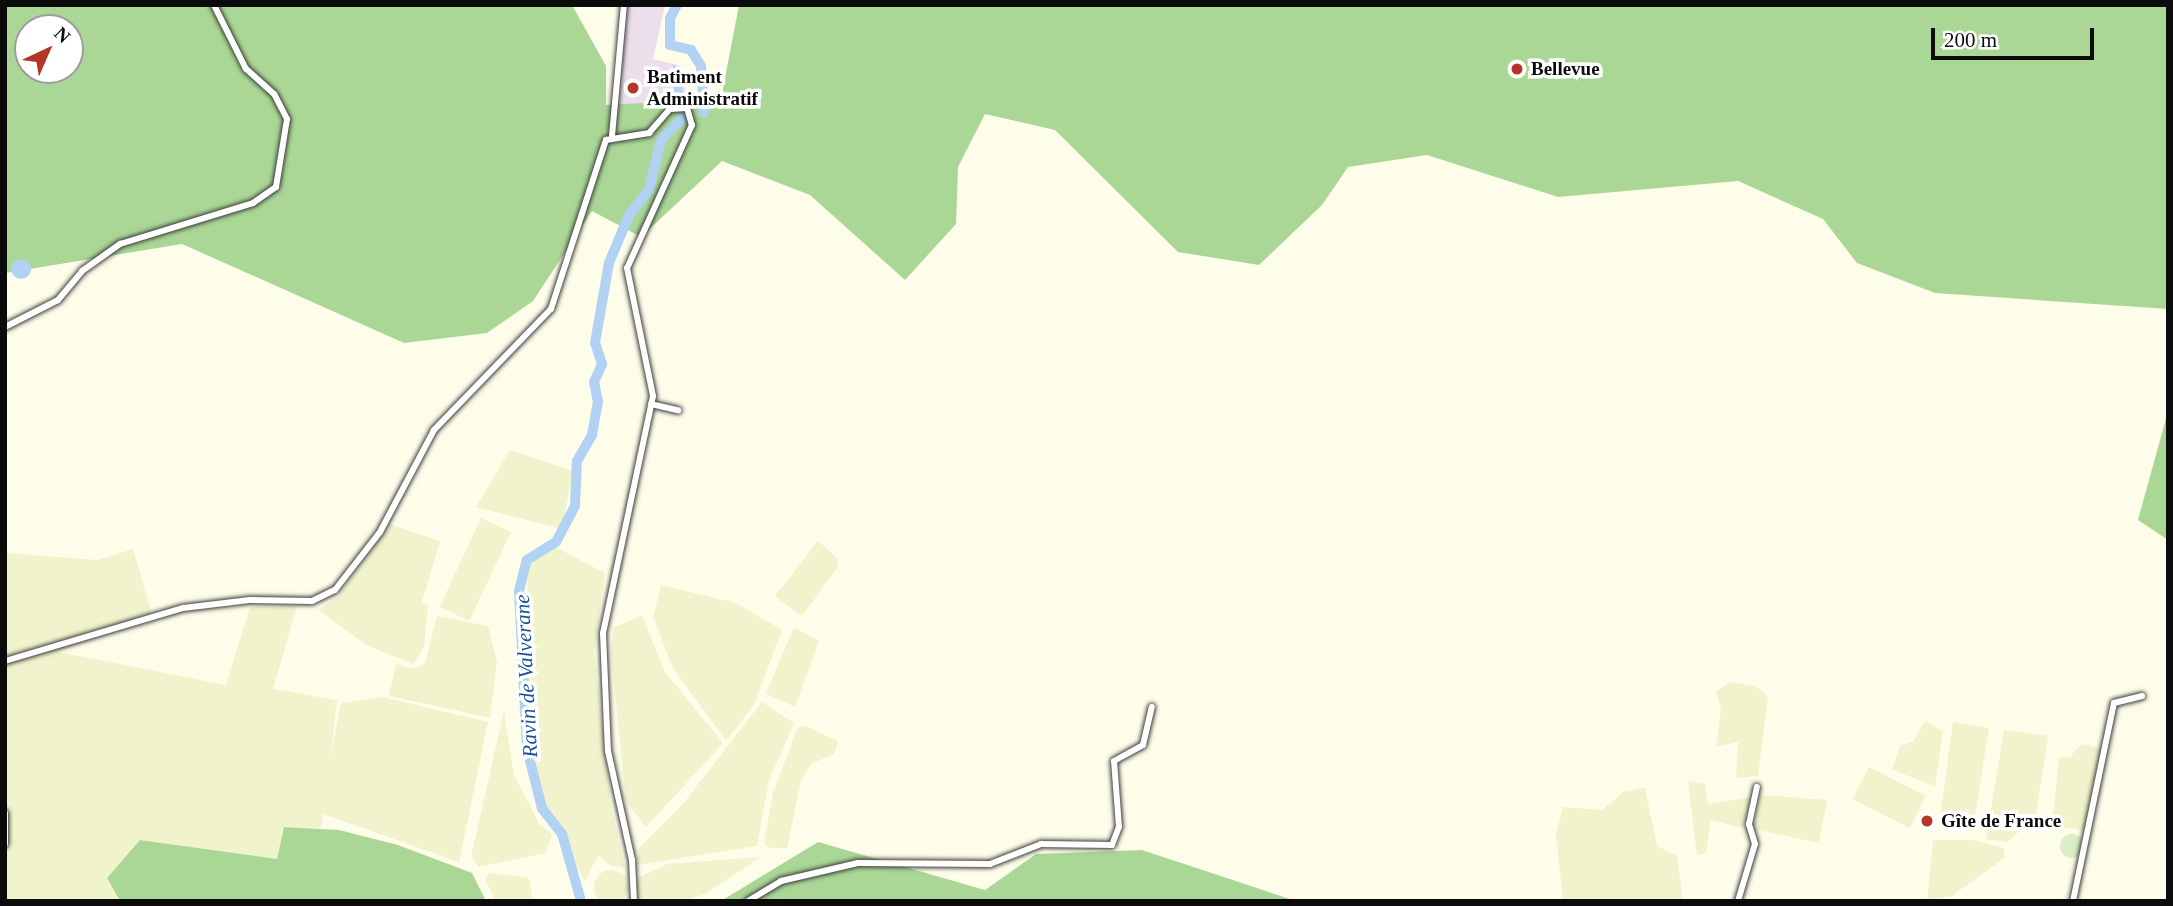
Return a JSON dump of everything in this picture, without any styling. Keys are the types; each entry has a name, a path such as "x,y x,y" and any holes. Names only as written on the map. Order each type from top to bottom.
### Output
{"street":[{"path":"5,327 58,300 82,271 120,244 224,214 276,187 287,119 274,94 246,69 214,5"},
{"path":"5,661 183,608 250,600 312,601 335,590 380,532 434,430 551,309 612,136 624,5"},
{"path":"612,136 649,133 670,109 692,110 692,125 660,204 627,268 654,383 603,633 608,751 632,860 634,901"},
{"path":"651,404 678,410"},
{"path":"2073,901 2114,703 2142,696"},
{"path":"748,901 781,881 858,863 990,864 1041,844 1112,845 1119,827 1114,761 1141,748 1152,707"},
{"path":"1738,901 1755,844 1749,824 1757,789"},
{"path":"5,813 5,844"}],"shaded area":[{"path":"626,5 665,5 653,59 681,66 687,98 618,122 618,55"}],"green space":[{"path":"5,5 572,5 606,66 606,105 721,99 739,5 2168,5 2168,309 1935,293 1857,263 1823,219 1738,181 1558,197 1427,155 1348,167 1322,205 1259,265 1178,252 1055,130 985,114 958,167 956,224 905,280 810,195 722,161 641,237 592,211 533,301 487,333 404,343 182,244 5,273"},
{"path":"2168,411 2168,540 2138,520"},
{"path":"510,450 573,471 562,529 476,507"},
{"path":"481,518 511,532 469,621 440,607"},
{"path":"390,524 440,541 422,602 428,605 424,647 413,664 368,646 318,610 337,598"},
{"path":"818,541 837,558 838,567 802,616 775,596"},
{"path":"555,547 605,573 594,651 611,806 625,867 611,866 598,855 585,882 541,797 523,690 528,569 541,549"},
{"path":"133,549 152,614 58,652 226,685 250,607 297,606 273,689 337,700 330,761 341,703 383,697 488,722 459,862 323,814 321,828 284,827 278,859 140,840 107,878 120,901 5,901 5,553 98,560"},
{"path":"661,585 736,603 782,630 754,705 726,741 673,668 653,617"},
{"path":"437,616 488,626 497,662 490,718 389,696 396,664 412,669 425,664"},
{"path":"642,616 665,672 723,743 646,827 626,802 611,652 614,627"},
{"path":"794,627 819,641 795,707 766,694"},
{"path":"1730,682 1755,686 1768,696 1758,776 1736,778 1738,742 1716,747 1721,709 1716,692"},
{"path":"762,702 794,723 769,780 757,846 637,865 639,848 682,805"},
{"path":"504,711 514,775 540,825 552,834 546,853 479,867 471,857"},
{"path":"1925,721 1943,731 1935,786 1892,770 1900,746 1913,742"},
{"path":"1953,722 1989,728 1975,816 1952,829 1939,825"},
{"path":"805,726 838,741 834,754 811,764 801,780 787,848 770,848 764,843 773,793 798,727"},
{"path":"2004,730 2048,736 2036,815 2008,842 1986,839"},
{"path":"2081,744 2102,748 2087,831 2052,825 2059,757 2070,757"},
{"path":"1869,767 1926,796 1910,828 1853,799"},
{"path":"1688,781 1705,784 1708,804 1752,797 1743,828 1711,820 1706,853 1697,856"},
{"path":"1645,788 1657,846 1677,856 1683,901 1563,901 1556,834 1563,807 1602,810 1623,792"},
{"path":"1760,795 1827,800 1819,843 1753,829"},
{"path":"284,827 339,830 398,845 472,873 486,901 120,901 107,878 140,840 277,859"},
{"path":"2072,834 2081,837 2084,846 2081,855 2072,858 2063,855 2060,846 2063,837"},
{"path":"1933,840 1972,840 2003,848 2005,857 1952,896 1927,900"},
{"path":"818,842 985,890 1036,854 1142,850 1296,901 721,901"},
{"path":"761,857 705,894 684,901 637,901 635,879 667,864"},
{"path":"611,870 623,875 628,887 623,899 611,904 599,899 594,887 599,875"},
{"path":"490,873 529,878 533,901 495,901 485,878"}],"water":[{"path":"673,64 682,72 683,98 674,95"},
{"path":"21,259 28,262 31,269 28,276 21,279 14,276 11,269 14,262"}],"waterway":[{"name":"Ravin de Valverane","path":"677,5 670,18 670,45 691,50 701,66 704,113"},
{"name":"Ravin de Valverane","path":"581,901 562,834 542,808 527,749 519,591 527,560 556,542 575,506 577,461 592,435 598,402 594,382 602,364 595,343 609,263 629,215 649,190 661,140 683,117"}],"place":[{"name":"Bellevue","path":"1517,69"},
{"name":"Batiment Administratif","path":"633,88"},
{"name":"Gîte de France","path":"1927,821"}]}
